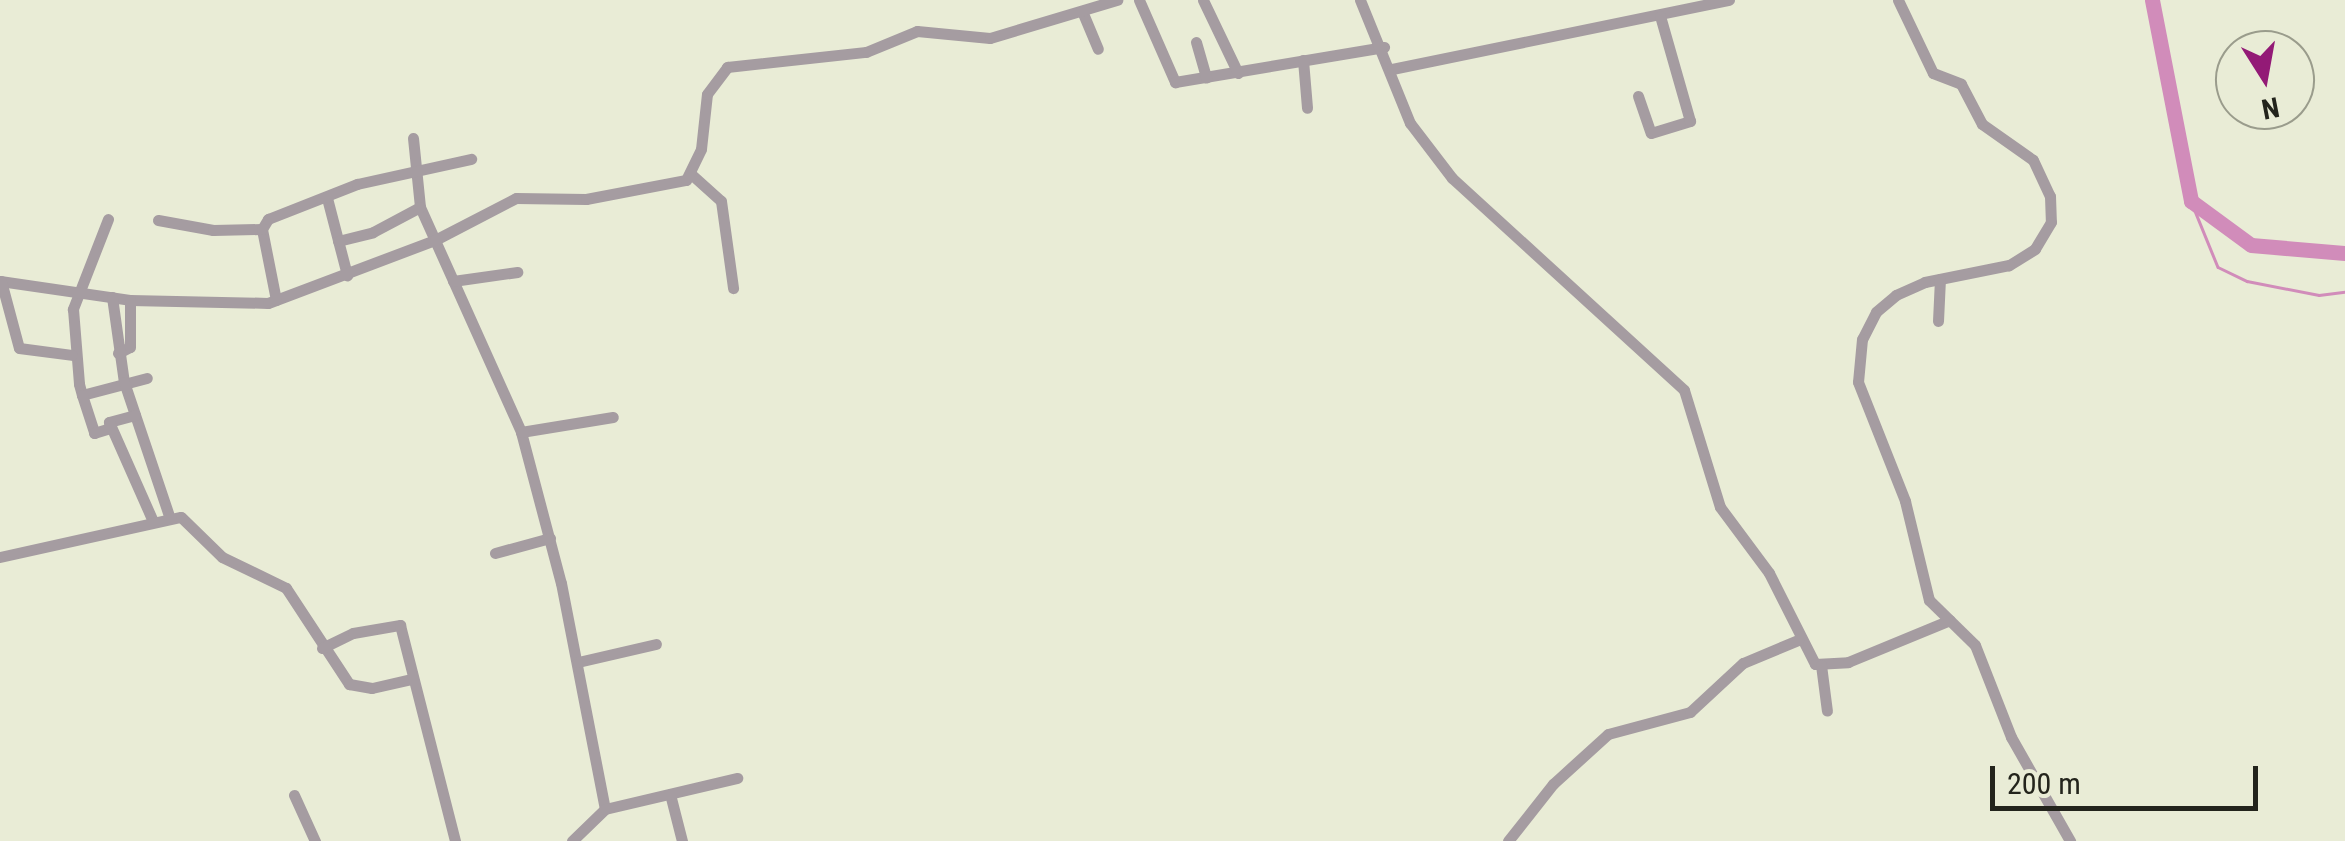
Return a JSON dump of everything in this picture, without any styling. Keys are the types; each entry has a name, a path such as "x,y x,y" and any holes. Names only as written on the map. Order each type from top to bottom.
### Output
{"street":[{"path":"72,355 19,348 0,281 130,300 248,306 276,300 435,240 532,193 586,199 675,185 690,174 701,150 707,94 727,67 866,52 917,30 990,38 1117,0"},
{"path":"1139,0 1171,80 1206,78 1384,47"},
{"path":"1204,0 1238,73"},
{"path":"1360,0 1384,47 1410,123 1469,198 1684,390 1720,507 1770,573 1798,640 1821,665 1827,711"},
{"path":"1392,69 1729,0"},
{"path":"1898,0 1933,73 1961,84 1982,124 2033,160 2050,196 2052,222 2035,249 2009,265 1940,279 1896,295 1876,312 1858,360 1867,408 1905,500 1925,590 1975,644 2011,736 2070,841"},
{"path":"1082,11 1098,49"},
{"path":"1638,96 1652,133 1690,121 1660,16"},
{"path":"1196,42 1206,78"},
{"path":"1303,60 1307,108"},
{"path":"413,138 420,207 522,432 578,662 605,809"},
{"path":"276,300 262,229 268,220 357,184 471,159"},
{"path":"690,174 721,201 734,288"},
{"path":"327,198 347,275"},
{"path":"338,241 373,232 420,207"},
{"path":"108,218 74,309 72,355 94,433 110,428"},
{"path":"158,220 213,230 262,229"},
{"path":"454,281 517,272"},
{"path":"1938,321 1940,279"},
{"path":"112,297 124,382 170,516"},
{"path":"118,353 130,347 130,300"},
{"path":"82,396 146,378"},
{"path":"135,415 110,420 110,428 152,519"},
{"path":"522,432 613,418"},
{"path":"0,556 152,519 181,516 222,558 286,588 348,684 372,688 412,679"},
{"path":"494,553 550,538"},
{"path":"1821,665 1848,662 1950,620"},
{"path":"322,648 397,624 454,841"},
{"path":"1508,841 1553,784 1608,734 1690,712 1743,663 1798,640"},
{"path":"578,662 656,644"},
{"path":"572,841 605,809 737,778"},
{"path":"670,794 682,841"},
{"path":"294,795 315,841"}],"waterway":[{"path":"2152,0 2191,201 2251,245 2345,253"},
{"path":"2191,201 2218,267 2247,281 2319,295 2345,292"}]}
